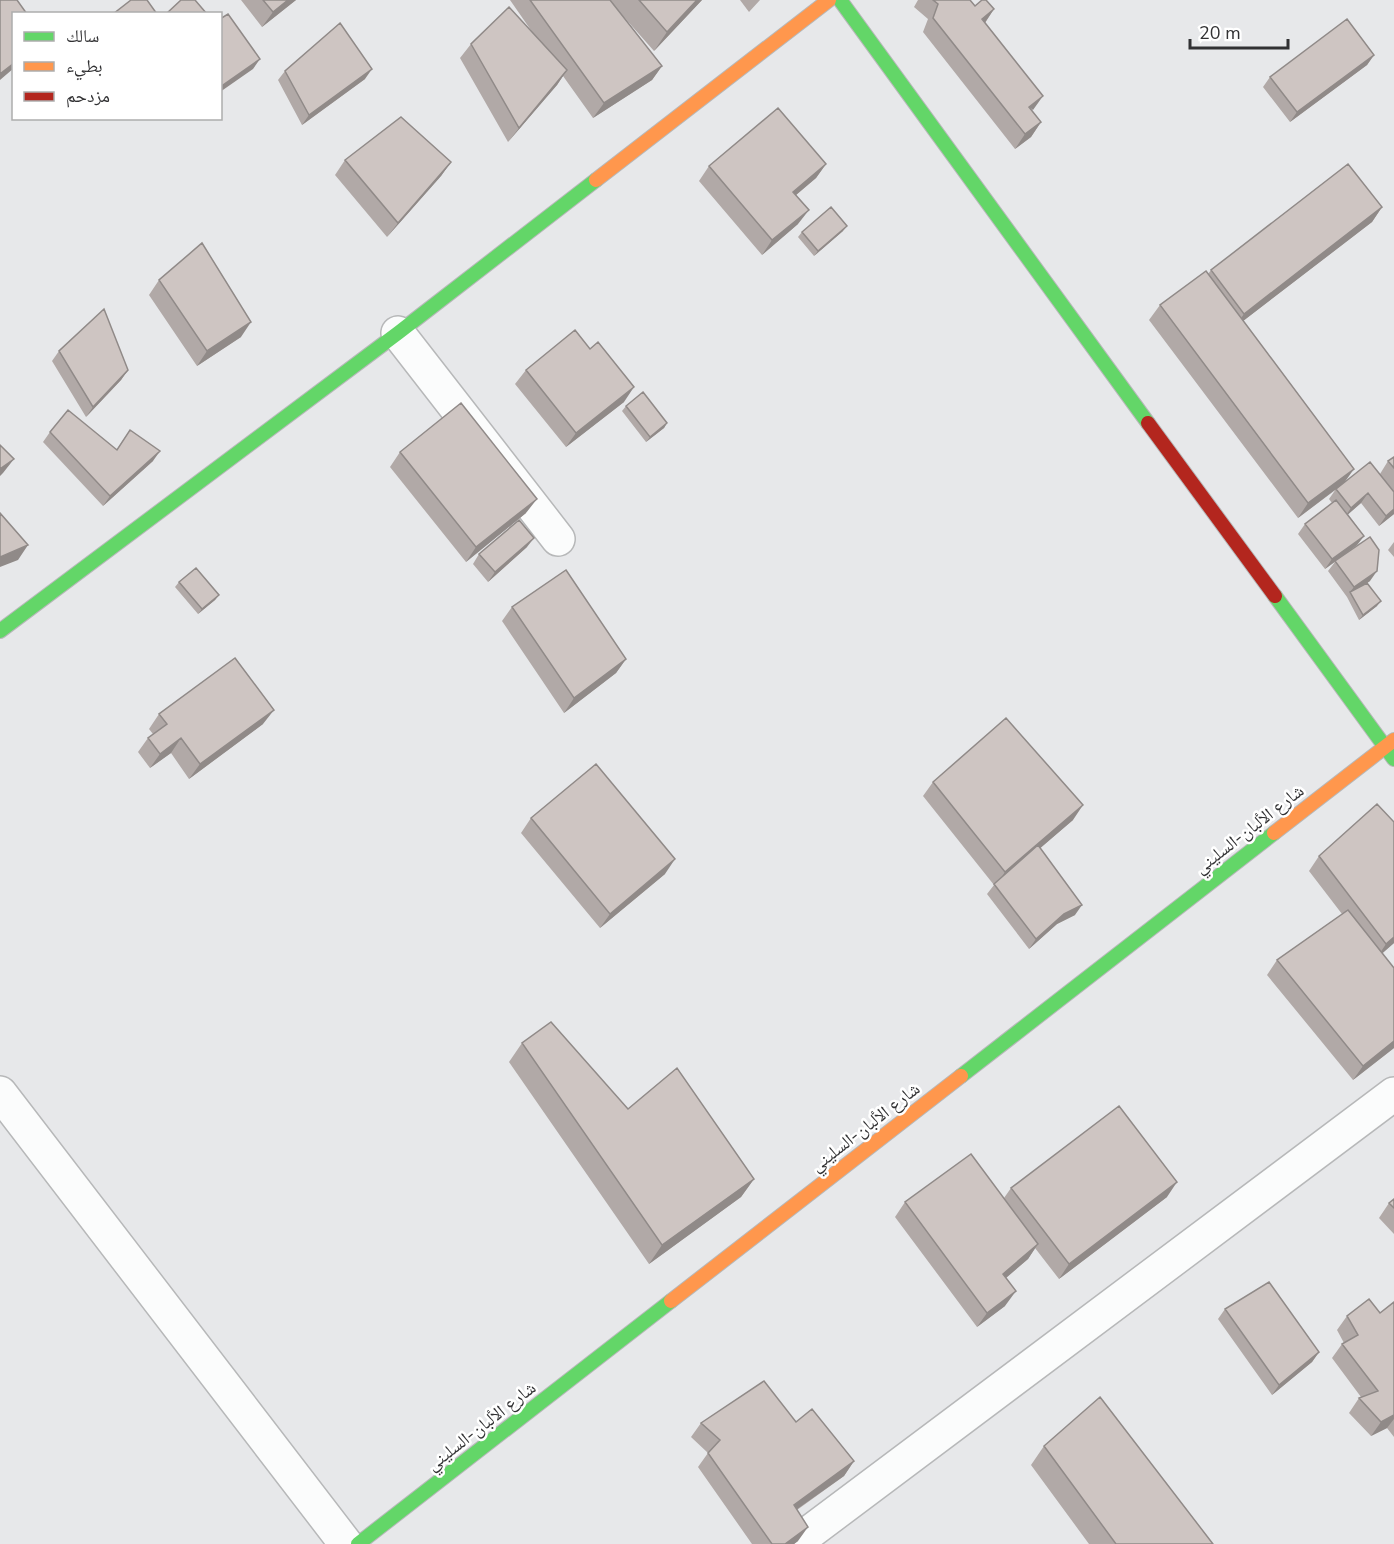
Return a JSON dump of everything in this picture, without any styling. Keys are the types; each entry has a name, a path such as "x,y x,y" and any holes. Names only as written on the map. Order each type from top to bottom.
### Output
{"street":[{"path":"0,631 398,333 829,0"},
{"path":"840,0 1389,743 1394,759"},
{"path":"398,333 558,539"},
{"name":"شارع الألبان-السليني","path":"358,1544 1389,743"},
{"path":"0,1093 346,1544"},
{"path":"794,1544 1394,1094"}],"building":[{"path":"0,0 17,0 26,12 12,12 12,65 0,74"},
{"path":"131,0 147,0 156,12 116,12"},
{"path":"181,0 195,0 205,12 168,12"},
{"path":"263,0 288,0 273,12"},
{"path":"530,0 610,0 662,66 604,103"},
{"path":"639,0 697,0 667,32"},
{"path":"933,0 970,0 975,6 982,0 986,0 994,9 982,19 1043,96 1029,107 1041,122 1025,134 933,18 938,4"},
{"path":"509,7 567,70 519,128 471,44"},
{"path":"228,14 260,59 222,86 222,18"},
{"path":"1347,19 1374,55 1297,112 1270,77"},
{"path":"340,23 372,69 309,115 285,71"},
{"path":"778,108 826,164 793,192 809,210 772,240 709,166"},
{"path":"401,117 451,162 398,223 345,160"},
{"path":"1348,164 1382,207 1244,314 1211,270"},
{"path":"831,207 847,226 818,251 802,232"},
{"path":"202,243 251,322 207,351 159,280"},
{"path":"1206,271 1354,469 1308,503 1160,305"},
{"path":"104,309 128,370 93,407 59,351"},
{"path":"575,330 590,349 598,342 634,387 576,433 526,370"},
{"path":"643,392 667,423 650,437 626,406"},
{"path":"461,403 537,499 476,547 400,452"},
{"path":"68,410 117,450 130,430 160,451 110,496 50,432"},
{"path":"0,445 14,459 0,469"},
{"path":"1394,457 1394,468 1388,461"},
{"path":"1370,462 1394,492 1394,509 1386,516 1368,493 1351,508 1336,489"},
{"path":"1336,500 1364,536 1332,559 1305,524"},
{"path":"0,513 28,545 0,557"},
{"path":"519,520 534,538 495,572 479,554"},
{"path":"1370,537 1379,550 1377,571 1354,587 1335,561"},
{"path":"196,568 219,595 202,609 179,582"},
{"path":"566,570 626,659 574,698 512,607"},
{"path":"1367,583 1381,601 1363,615 1350,592"},
{"path":"235,658 274,710 200,764 181,738 160,754 148,738 167,724 159,714"},
{"path":"1006,718 1083,805 1005,872 933,782"},
{"path":"596,764 675,859 610,914 531,818"},
{"path":"1377,804 1394,822 1394,937 1386,944 1319,856"},
{"path":"1038,845 1082,905 1064,914 1036,939 994,884"},
{"path":"1348,910 1394,968 1394,1041 1363,1066 1277,960"},
{"path":"551,1022 628,1109 677,1068 754,1179 662,1245 522,1043"},
{"path":"1119,1106 1177,1182 1069,1264 1011,1188"},
{"path":"971,1154 1038,1244 1003,1274 1016,1291 987,1313 905,1202"},
{"path":"1269,1282 1319,1352 1279,1385 1225,1309"},
{"path":"1369,1299 1380,1313 1394,1302 1394,1415 1381,1422 1359,1398 1378,1391 1342,1344 1358,1335 1347,1316"},
{"path":"764,1381 796,1422 812,1409 854,1461 794,1505 808,1527 785,1544 772,1544 708,1453 720,1440 701,1423"},
{"path":"1100,1397 1213,1544 1116,1544 1044,1446"}],"traffic: fast":[{"path":"840,0 1148,423"},
{"path":"0,631 398,333 596,180"},
{"path":"1275,596 1394,759"},
{"path":"961,1076 1274,833"},
{"path":"358,1544 671,1301"}],"traffic: slow":[{"path":"596,180 829,0"},
{"path":"1274,833 1394,740"},
{"path":"671,1301 961,1076"}],"traffic: jam":[{"path":"1148,423 1275,596"}]}
